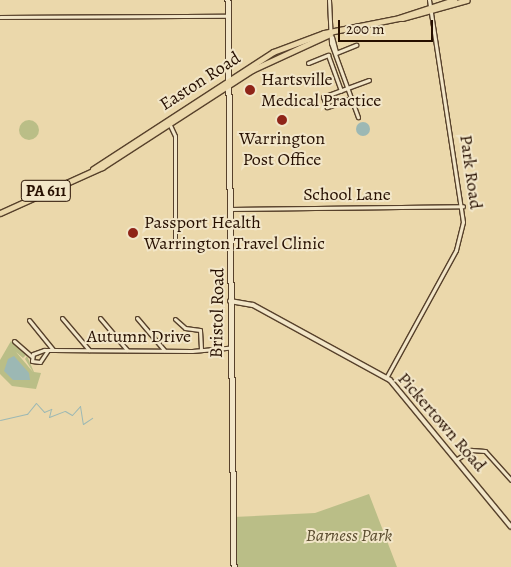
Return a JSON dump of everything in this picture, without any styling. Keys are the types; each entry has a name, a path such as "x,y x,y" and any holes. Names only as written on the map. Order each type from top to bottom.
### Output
{"highway":[{"name":"Easton Road","path":"432,10 454,0"},
{"name":"Easton Road","path":"93,169 228,78 279,49 330,34 467,0"},
{"name":"Easton Road","path":"0,213 93,169 170,124 228,85 330,34"}],"main road":[{"name":"Bristol Road","path":"228,0 231,209 229,348 234,567"}],"street":[{"path":"329,0 330,34 358,117"},
{"name":"Park Road","path":"386,378 455,251 463,206 429,0"},
{"path":"0,17 228,16"},
{"path":"336,52 356,45"},
{"path":"308,62 328,55 341,91"},
{"path":"332,66 339,64"},
{"path":"352,98 327,107 323,97 369,80"},
{"path":"166,118 175,136 175,238"},
{"name":"School Lane","path":"231,209 463,206"},
{"name":"Pickertown Road","path":"230,301 253,305 386,378 457,459 511,527"},
{"path":"62,318 89,350"},
{"path":"100,318 127,350"},
{"path":"137,318 164,350"},
{"path":"175,319 184,328 200,330 201,349"},
{"path":"29,320 53,350"},
{"path":"14,341 31,356"},
{"name":"Autumn Drive","path":"48,350 38,363 31,356 48,350 229,348"},
{"path":"457,459 472,450 485,450 511,480"}],"green space":[{"path":"29,120 36,123 39,130 36,137 29,140 22,137 19,130 22,123"},
{"path":"11,341 26,355 23,358 16,352 33,372 25,359 27,356 34,372 41,373 36,389 12,386 0,374 0,360"},
{"name":"Barness Park","path":"369,494 397,567 234,567 233,517 315,513"}],"water":[{"path":"360,122 366,122 370,129 366,136 360,136 356,132 356,126"},
{"path":"14,356 29,373 30,380 13,380 4,371 8,359"}],"waterway":[{"path":"0,420 27,414 36,403 44,412 51,409 49,417 65,411 72,415 80,406 83,424 92,418"}],"place":[{"name":"Hartsville Medical Practice","path":"250,90"},
{"name":"Warrington Post Office","path":"282,120"},
{"name":"Passport Health Warrington Travel Clinic","path":"133,233"}]}
